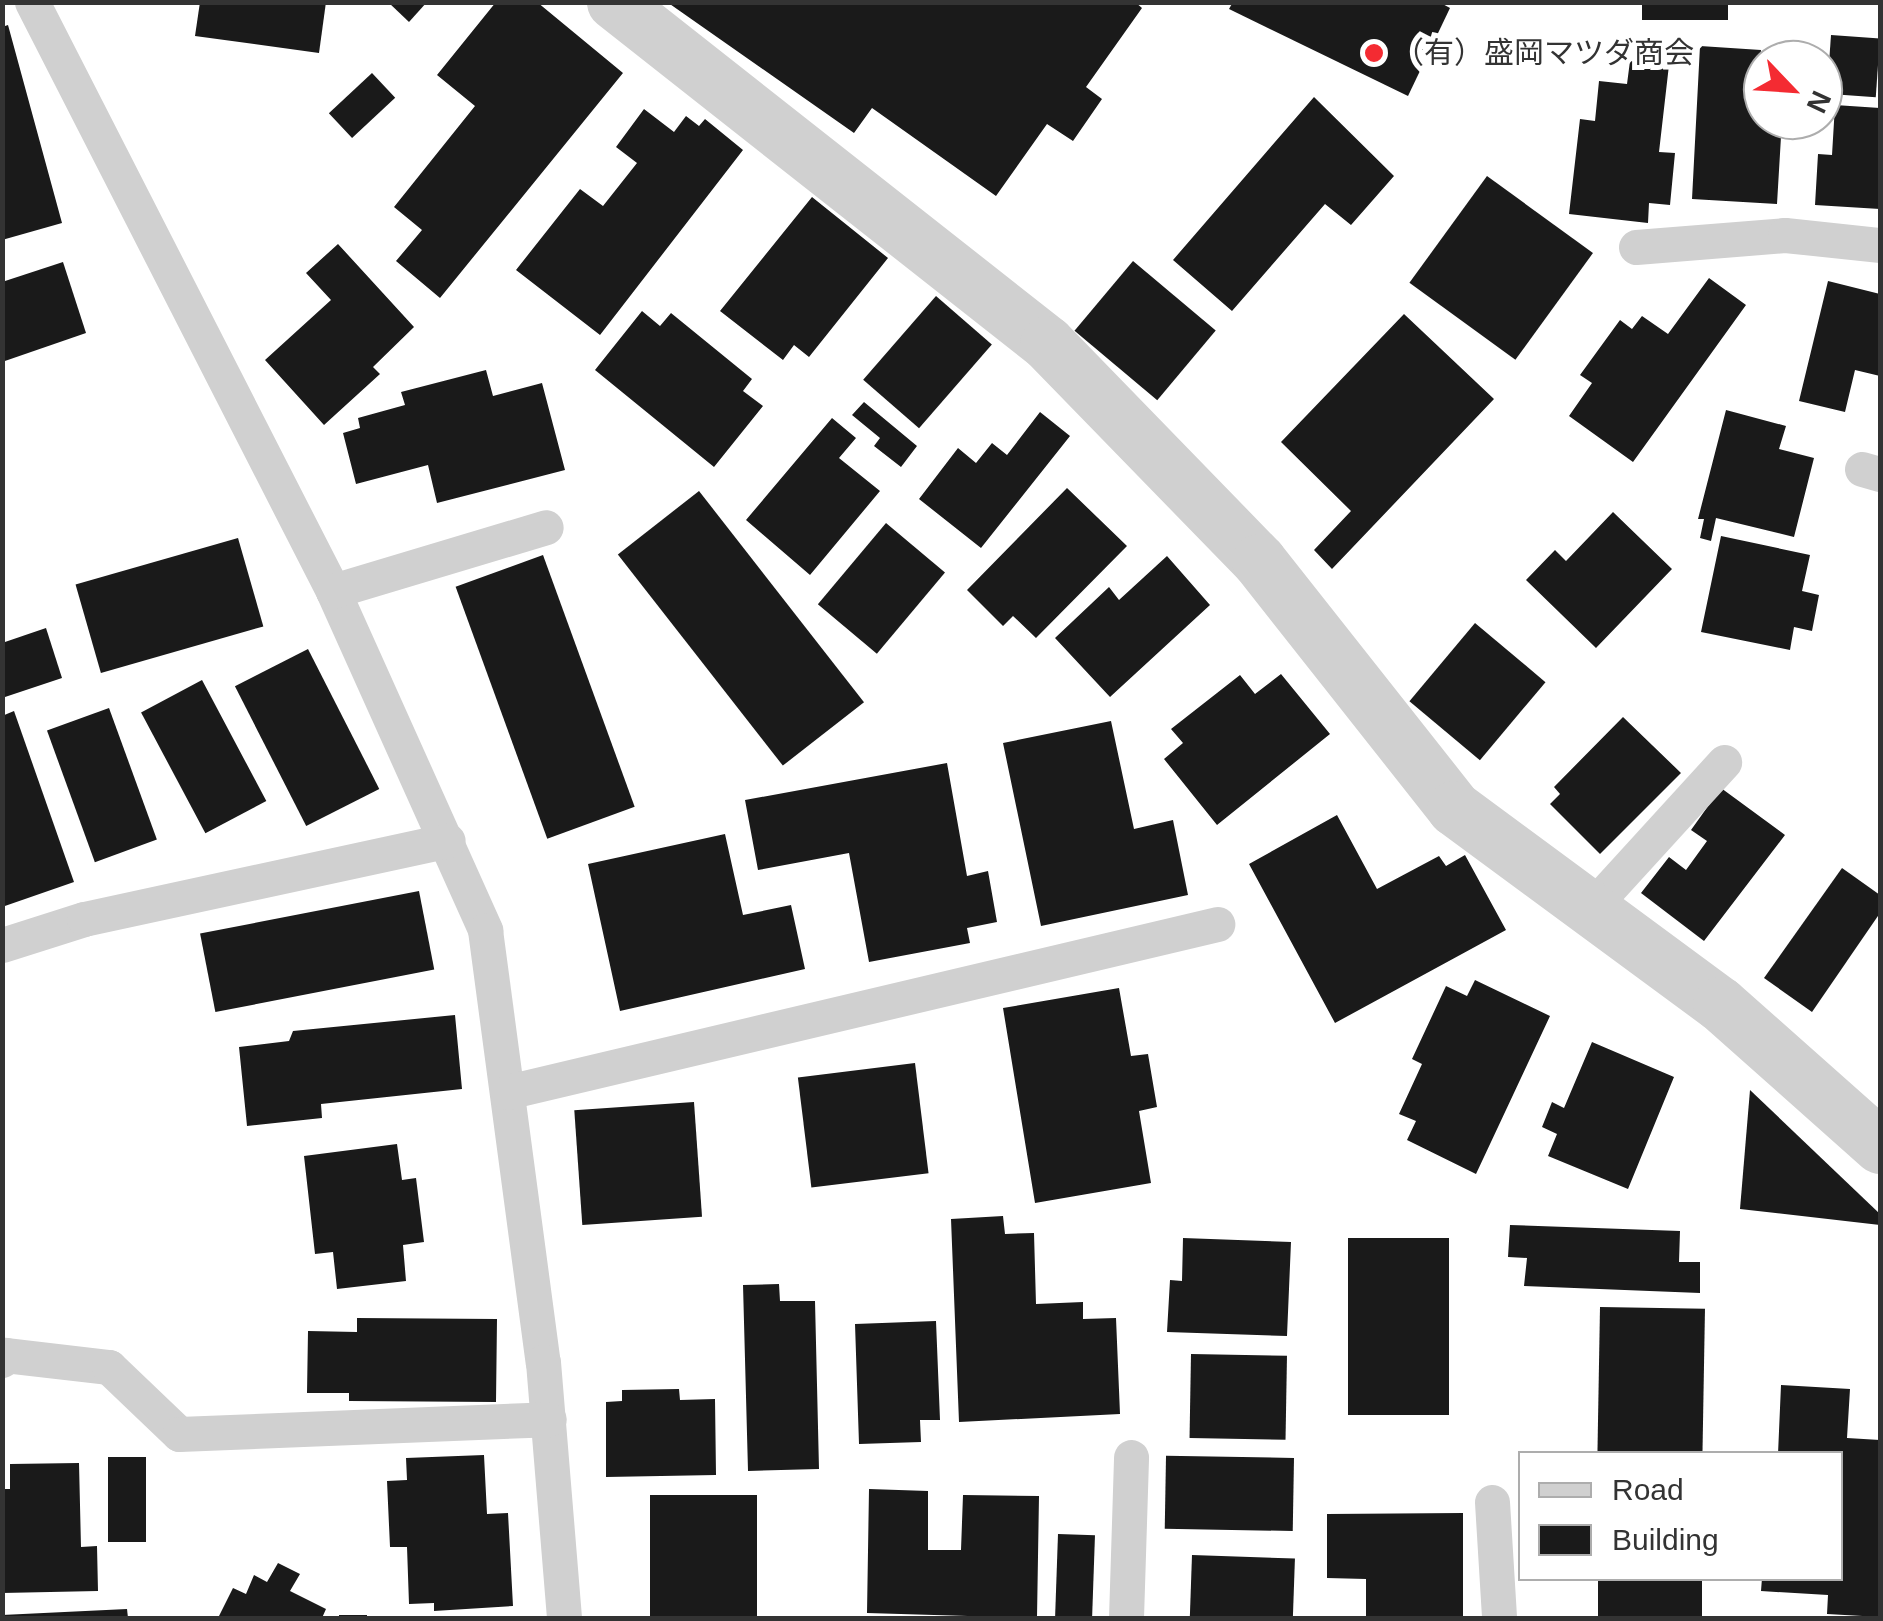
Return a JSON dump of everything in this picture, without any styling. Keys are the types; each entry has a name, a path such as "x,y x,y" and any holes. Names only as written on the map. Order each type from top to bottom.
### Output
{"street":[{"path":"614,2 1046,343 1259,561 1454,808 1720,1004 1880,1146"}],"lane":[{"path":"32,2 333,590 485,930 549,1419 564,1618"},
{"path":"1636,248 1786,236 1880,245"},
{"path":"333,590 546,526"},
{"path":"1590,909 1724,762"},
{"path":"2,944 84,919 448,840"},
{"path":"507,1092 1217,924"},
{"path":"2,1360 5,1355 109,1367 179,1434 549,1419"},
{"path":"1126,1618 1131,1457"},
{"path":"1492,1502 1500,1618"}],"building":[{"path":"200,2 326,2 319,53 195,36"},
{"path":"388,2 427,2 409,22"},
{"path":"496,2 537,2 623,73 440,298 396,261 422,230 394,207 475,106 437,75"},
{"path":"667,2 1135,2 1142,8 1086,87 1102,99 1073,141 1047,124 996,196 872,108 854,133"},
{"name":"（有）盛岡マツダ商会","path":"1233,2 1439,2 1450,8 1408,96 1229,9"},
{"path":"1642,2 1728,2 1728,20 1642,20"},
{"path":"8,25 62,223 2,240 2,27"},
{"path":"1831,35 1880,38 1876,97 1843,95 1843,40 1831,40"},
{"path":"1700,46 1743,49 1743,140 1781,140 1777,204 1692,199"},
{"path":"1630,61 1669,65 1659,152 1675,153 1670,205 1649,203 1648,223 1569,214 1580,119 1595,121 1599,81 1627,84"},
{"path":"372,73 395,98 352,138 329,113"},
{"path":"1314,97 1394,176 1351,225 1325,204 1232,311 1173,260"},
{"path":"1843,106 1880,108 1880,209 1815,205 1818,154 1832,155 1833,140 1843,140"},
{"path":"644,109 674,132 686,116 699,126 705,119 743,150 600,335 516,270 580,189 603,206 637,163 616,147"},
{"path":"1487,176 1593,253 1515,360 1409,283"},
{"path":"812,197 888,258 809,357 794,345 783,360 720,311"},
{"path":"338,244 414,327 373,367 380,374 324,425 265,360 331,300 306,273"},
{"path":"1133,261 1216,330 1157,400 1075,331"},
{"path":"63,262 86,333 2,362 2,282"},
{"path":"1709,278 1746,305 1633,462 1569,416 1592,383 1580,375 1620,320 1632,329 1642,316 1668,334"},
{"path":"1828,281 1880,294 1880,376 1855,370 1845,412 1799,401"},
{"path":"936,296 992,345 919,428 863,380"},
{"path":"642,311 660,326 671,313 752,379 743,391 763,406 714,467 595,370"},
{"path":"1404,314 1494,399 1332,569 1314,550 1351,511 1281,442"},
{"path":"486,370 493,396 542,383 565,470 437,503 428,465 356,484 343,433 360,428 358,418 405,405 401,392"},
{"path":"864,402 917,446 901,467 874,446 880,438 852,415"},
{"path":"1726,410 1786,426 1779,449 1814,458 1794,537 1716,518 1711,541 1700,538 1704,519 1698,519"},
{"path":"1040,412 1070,436 981,548 919,499 958,448 976,463 992,443 1007,455"},
{"path":"832,418 856,438 839,458 880,491 810,575 746,520"},
{"path":"1067,488 1127,546 1036,638 1013,616 1003,626 967,590"},
{"path":"699,491 864,702 783,766 618,554"},
{"path":"1613,512 1672,569 1596,648 1526,580 1555,550 1566,561"},
{"path":"886,523 945,572 877,654 818,604"},
{"path":"1721,536 1810,555 1802,591 1819,595 1812,631 1794,627 1790,650 1701,632"},
{"path":"238,538 263,626 101,673 76,585"},
{"path":"543,555 635,807 547,839 456,587"},
{"path":"1167,556 1210,605 1110,697 1055,638 1109,587 1119,600"},
{"path":"1475,623 1545,682 1480,760 1409,701"},
{"path":"46,628 62,678 2,698 2,643"},
{"path":"308,649 379,789 306,826 235,686"},
{"path":"1281,674 1330,734 1217,825 1164,759 1183,743 1171,729 1240,675 1255,694"},
{"path":"202,680 266,801 205,833 141,712"},
{"path":"109,708 157,840 95,862 47,731"},
{"path":"14,711 74,882 2,907 2,716"},
{"path":"1623,717 1681,773 1600,854 1550,804 1560,794 1554,787"},
{"path":"1111,721 1134,829 1173,820 1188,895 1041,926 1003,743"},
{"path":"947,763 967,876 988,871 997,922 967,928 970,943 869,962 849,853 758,870 745,800"},
{"path":"1721,788 1785,835 1704,941 1641,893 1669,857 1686,870 1707,841 1691,830"},
{"path":"1337,815 1377,889 1439,856 1446,866 1465,855 1506,930 1335,1023 1249,864"},
{"path":"725,834 743,915 791,905 805,969 620,1011 588,864"},
{"path":"1842,868 1880,895 1880,913 1812,1012 1764,978"},
{"path":"419,891 434,970 215,1012 200,934"},
{"path":"1475,980 1550,1016 1476,1174 1407,1140 1416,1121 1399,1114 1422,1064 1412,1059 1446,986 1467,996"},
{"path":"1119,988 1131,1056 1148,1054 1157,1107 1139,1111 1151,1183 1035,1203 1003,1008"},
{"path":"455,1015 462,1089 321,1104 322,1118 247,1126 239,1047 289,1041 293,1031"},
{"path":"1592,1042 1674,1077 1628,1189 1548,1156 1557,1134 1542,1127 1552,1102 1564,1108"},
{"path":"915,1063 929,1173 811,1188 798,1077"},
{"path":"1750,1090 1880,1214 1880,1225 1740,1209"},
{"path":"694,1102 702,1217 582,1225 574,1110"},
{"path":"397,1144 402,1180 416,1178 424,1242 403,1245 406,1281 337,1289 333,1252 315,1254 304,1156"},
{"path":"1003,1216 1005,1234 1034,1233 1036,1304 1083,1302 1083,1319 1116,1318 1120,1414 959,1422 951,1219"},
{"path":"1510,1225 1680,1231 1679,1262 1700,1262 1700,1293 1524,1286 1527,1258 1508,1257"},
{"path":"1183,1238 1291,1242 1287,1336 1167,1332 1170,1280 1182,1281"},
{"path":"1348,1238 1449,1238 1449,1415 1348,1415"},
{"path":"779,1284 780,1301 815,1301 819,1469 748,1471 743,1285"},
{"path":"1600,1307 1705,1309 1703,1451 1597,1451"},
{"path":"357,1318 497,1319 496,1402 349,1401 349,1393 307,1393 308,1331 357,1332"},
{"path":"936,1321 940,1420 920,1420 921,1442 859,1444 855,1324"},
{"path":"1191,1354 1287,1356 1286,1440 1190,1438"},
{"path":"1781,1385 1850,1389 1847,1438 1880,1440 1880,1617 1827,1614 1828,1595 1761,1591 1762,1581 1843,1581 1843,1451 1778,1451"},
{"path":"679,1389 680,1400 715,1399 716,1475 606,1477 606,1402 622,1401 622,1390"},
{"path":"484,1455 487,1514 508,1513 513,1606 434,1611 434,1603 409,1604 407,1547 390,1547 387,1481 407,1480 406,1458"},
{"path":"1166,1456 1294,1458 1293,1531 1165,1529"},
{"path":"108,1457 146,1457 146,1542 108,1542"},
{"path":"79,1463 81,1547 97,1546 98,1591 2,1593 2,1489 10,1489 10,1464"},
{"path":"869,1489 928,1491 928,1550 961,1550 963,1495 1039,1496 1037,1618 867,1613"},
{"path":"650,1495 757,1495 757,1618 650,1618"},
{"path":"1463,1513 1463,1618 1366,1618 1366,1579 1327,1578 1327,1514"},
{"path":"1058,1534 1095,1535 1092,1618 1055,1618"},
{"path":"1192,1555 1295,1559 1293,1618 1190,1618"},
{"path":"278,1563 300,1574 290,1591 326,1609 322,1618 218,1618 233,1588 246,1594 254,1575 267,1582"},
{"path":"1598,1581 1702,1581 1702,1618 1598,1618"},
{"path":"127,1609 128,1618 2,1618 2,1615"},
{"path":"339,1615 367,1618 339,1618"}],"place":[{"name":"（有）盛岡マツダ商会","path":"1374,53"}]}
